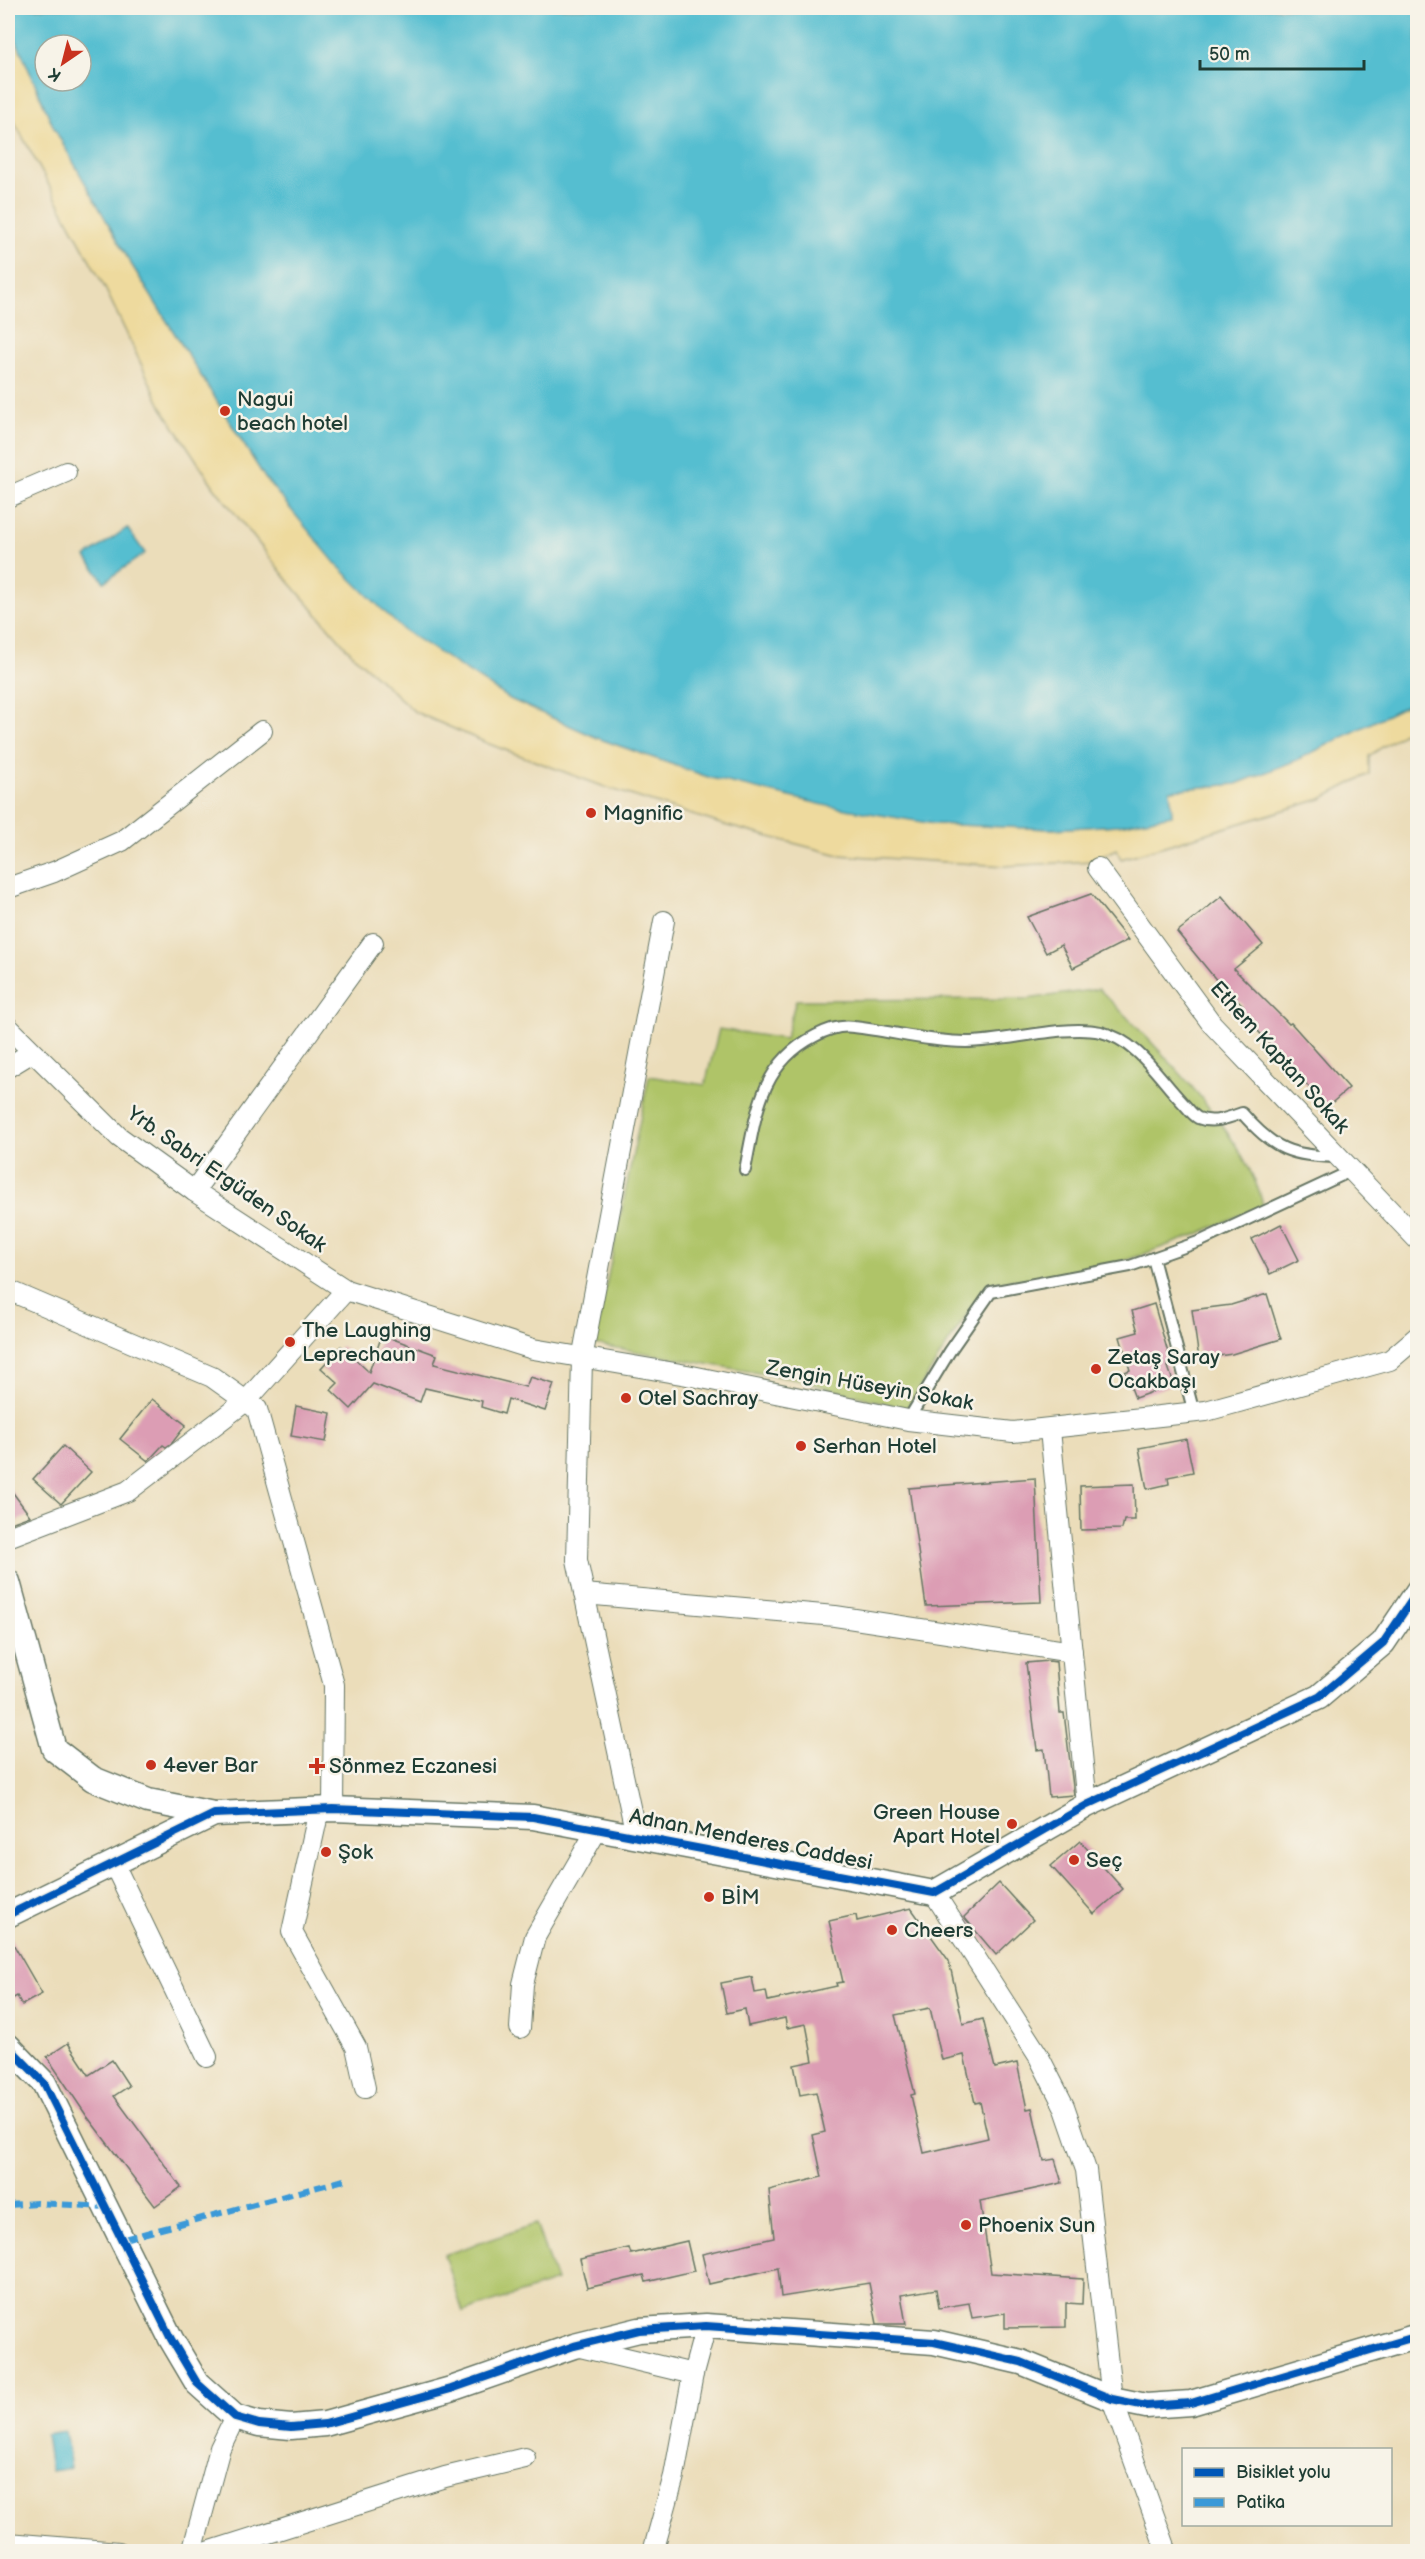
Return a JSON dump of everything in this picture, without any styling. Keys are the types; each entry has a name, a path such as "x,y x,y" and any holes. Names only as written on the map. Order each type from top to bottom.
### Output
{"street":[{"path":"8,496 66,472"},
{"path":"8,888 54,872 122,841 262,731"},
{"name":"Ethem Kaptan Sokak","path":"1098,868 1212,1024 1418,1240"},
{"path":"636,1835 577,1560 582,1359 664,921"},
{"path":"194,1191 373,943"},
{"name":"Yrb. Sabri Ergüden Sokak","path":"8,1027 31,1053 119,1137 194,1191 346,1290"},
{"path":"8,1067 31,1053"},
{"path":"8,1290 212,1377 257,1409 334,1685 326,1810 292,1932 356,2048 365,2088"},
{"path":"8,1537 128,1491 247,1400 346,1290"},
{"name":"Zengin Hüseyin Sokak","path":"346,1290 533,1349 687,1376 908,1420 1014,1432 1194,1413 1390,1360 1418,1336"},
{"path":"1050,1430 1087,1805"},
{"path":"8,1582 54,1749 93,1779 137,1797 214,1814"},
{"path":"1167,2552 1112,2399 1086,2170 1064,2106 1038,2055 934,1893 1087,1805 1319,1697 1383,1643 1418,1591"},
{"path":"584,1594 835,1616 1072,1652"},
{"name":"Adnan Menderes Caddesi","path":"8,1915 112,1862 214,1814 326,1810 533,1817 934,1893"},
{"path":"520,2028 523,1984 535,1936 597,1828"},
{"path":"112,1862 207,2057"},
{"path":"8,2046 44,2083 171,2339 197,2383 235,2417 259,2424 291,2427 325,2424 451,2389 574,2346 639,2330 706,2326 934,2342 1021,2362 1112,2399 1146,2406 1191,2403 1418,2336"},
{"path":"653,2552 674,2476 693,2374 706,2326"},
{"path":"574,2346 693,2374"},
{"path":"192,2552 220,2448 235,2417"},
{"path":"208,2552 445,2477 525,2458"},
{"path":"8,2542 119,2552"}],"lane":[{"path":"745,1170 759,1103 774,1071 795,1046 825,1030 850,1026 918,1038 964,1042 1006,1040 1060,1031 1101,1032 1134,1047 1197,1117 1218,1121 1242,1113 1260,1134 1276,1147 1302,1156 1345,1164"},
{"path":"908,1420 950,1351 991,1292 1119,1269 1201,1242 1345,1164"},
{"path":"1153,1258 1194,1413"}],"green space":[{"path":"1099,989 1170,1061 1218,1119 1253,1177 1263,1205 1193,1236 1127,1260 1048,1276 996,1282 983,1289 906,1409 798,1380 594,1344 649,1076 705,1085 719,1029 785,1039 796,1000 1027,999"},
{"path":"536,2224 556,2281 463,2312 444,2255"}],"sand":[{"path":"8,21 33,79 33,93 39,93 54,128 130,262 265,478 510,699 600,739 711,778 934,824 1052,829 1118,825 1172,815 1170,790 1236,784 1297,760 1417,700 1417,724 1369,756 1369,774 1321,799 1121,859 1116,849 1093,861 1005,866 839,855 724,825 605,787 489,744 415,712 352,654 290,583 214,487 162,408 104,286 8,110"}],"water":[{"path":"8,8 1417,8 1417,700 1297,760 1236,784 1170,790 1172,815 1118,825 1052,829 934,824 828,806 711,778 600,739 510,699 402,629 336,564 265,478 130,262 54,128 39,93 93,93 93,33 33,33 33,79 8,21"},
{"path":"127,528 145,553 104,582 86,557"},
{"path":"65,2431 71,2468 51,2471 46,2434"}],"building":[{"path":"1091,894 1128,940 1073,968 1061,945 1046,953 1027,917"},
{"path":"1222,896 1263,945 1234,969 1289,1024 1291,1023 1349,1088 1327,1107 1239,1010 1243,1005 1218,982 1177,932"},
{"path":"1281,1224 1299,1260 1270,1274 1252,1239"},
{"path":"1267,1294 1281,1339 1232,1354 1199,1359 1192,1310 1231,1305"},
{"path":"1154,1304 1171,1363 1167,1364 1174,1384 1135,1398 1125,1372 1130,1370 1120,1337 1138,1332 1132,1311"},
{"path":"382,1335 437,1355 434,1364 526,1387 530,1377 554,1384 545,1411 508,1399 504,1414 481,1407 482,1401 425,1388 420,1402 373,1384 351,1409 331,1390 338,1383 321,1368 341,1346 369,1372"},
{"path":"152,1399 186,1425 172,1443 166,1447 163,1445 148,1461 120,1439"},
{"path":"296,1406 331,1413 326,1442 291,1436"},
{"path":"1186,1439 1193,1472 1168,1477 1169,1484 1147,1489 1139,1448"},
{"path":"63,1446 91,1472 61,1504 33,1479"},
{"path":"1035,1478 1041,1602 926,1606 909,1488"},
{"path":"1134,1484 1135,1520 1124,1520 1122,1529 1081,1530 1080,1486"},
{"path":"8,1486 30,1516 8,1524"},
{"path":"1056,1662 1060,1713 1064,1713 1074,1795 1049,1797 1044,1749 1037,1750 1026,1663"},
{"path":"1080,1841 1123,1889 1094,1914 1051,1866"},
{"path":"999,1883 1033,1920 996,1955 964,1917"},
{"path":"911,1908 949,1961 963,2024 983,2019 995,2068 1017,2063 1027,2109 1032,2108 1044,2161 1055,2159 1062,2183 980,2201 991,2273 1083,2279 1082,2304 1066,2303 1066,2327 1005,2328 1005,2313 972,2318 969,2303 939,2308 936,2289 901,2295 906,2324 877,2324 869,2283 781,2297 778,2268 709,2284 702,2254 774,2238 769,2190 822,2177 813,2135 825,2132 816,2092 800,2095 794,2065 813,2061 806,2024 787,2028 785,2018 748,2026 745,2009 727,2013 721,1983 752,1977 755,1993 766,1991 768,2001 837,1986 836,1983 843,1982 829,1921 856,1915 857,1921","holes":["930,2008 942,2060 964,2055 975,2103 980,2102 988,2138 924,2153 911,2095 915,2094 895,2015"]},
{"path":"8,1935 42,1994 22,2005 17,1996 8,2001"},
{"path":"68,2043 89,2075 112,2060 129,2086 114,2096 181,2187 155,2206 86,2115 47,2057"},
{"path":"687,2241 694,2271 646,2282 644,2275 587,2288 580,2259 629,2248 631,2254"}],"marked path":[{"path":"124,2239 344,2180"},
{"path":"8,2205 37,2203 107,2207"}],"cycle path":[{"path":"8,1915 214,1814 333,1809 533,1817 934,1893 1087,1805 1319,1697 1383,1643 1418,1591"},
{"path":"8,2046 44,2083 171,2339 197,2383 235,2417 259,2424 291,2427 325,2424 451,2389 574,2346 639,2330 706,2326 934,2342 1021,2362 1112,2399 1146,2406 1191,2403 1418,2336"}],"place":[{"name":"Nagui beach hotel","path":"225,411"},
{"name":"Magnific","path":"591,813"},
{"name":"The Laughing Leprechaun","path":"290,1342"},
{"name":"Zetaş Saray Ocakbaşı","path":"1096,1369"},
{"name":"Otel Sachray","path":"626,1398"},
{"name":"Serhan Hotel","path":"801,1446"},
{"name":"4ever Bar","path":"151,1765"},
{"name":"Sönmez Eczanesi","path":"317,1766"},
{"name":"Green House Apart Hotel","path":"1012,1824"},
{"name":"Şok","path":"326,1852"},
{"name":"Seç","path":"1074,1860"},
{"name":"BİM","path":"709,1897"},
{"name":"Cheers","path":"892,1930"},
{"name":"Phoenix Sun","path":"966,2225"}]}
